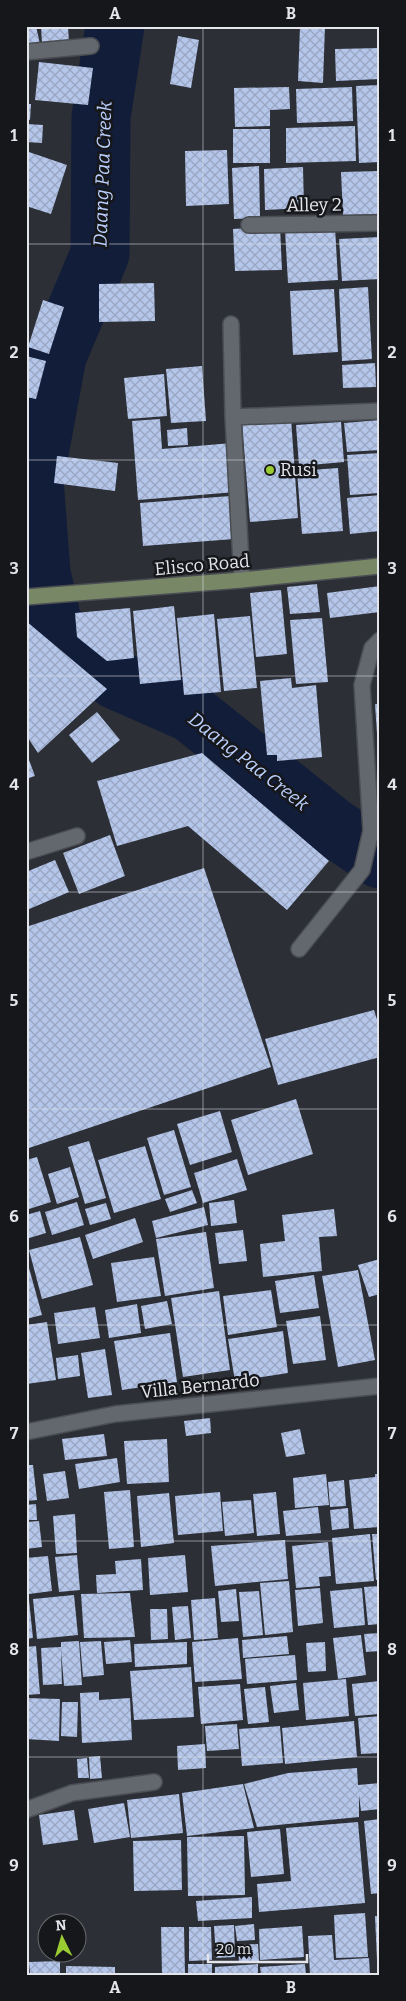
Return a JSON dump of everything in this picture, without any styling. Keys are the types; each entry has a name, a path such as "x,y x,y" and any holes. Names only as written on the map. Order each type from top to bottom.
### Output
{"main road":[{"name":"Elisco Road","path":"26,598 242,580 380,566"}],"street":[{"path":"26,52 91,46"},
{"name":"Alley 2","path":"249,225 380,223"},
{"path":"231,324 242,580"},
{"path":"234,417 380,411"},
{"path":"299,949 362,870 370,831 362,685 372,648 380,640"},
{"path":"26,852 77,836"},
{"name":"Villa Bernardo","path":"26,1432 115,1414 380,1386"},
{"path":"26,1810 72,1793 154,1782"}],"building":[{"path":"26,26 36,26 40,44 26,47"},
{"path":"41,26 68,26 69,42 42,44"},
{"path":"199,26 296,26 296,29 199,28"},
{"path":"300,26 325,26 323,83 298,81"},
{"path":"178,36 199,40 191,88 170,84"},
{"path":"380,48 380,79 336,81 335,49"},
{"path":"39,62 93,68 88,105 35,100"},
{"path":"380,85 380,162 359,163 356,86"},
{"path":"289,87 290,109 270,110 270,126 235,127 234,88"},
{"path":"352,87 353,121 297,123 296,89"},
{"path":"26,104 31,104 30,120 26,120"},
{"path":"26,124 43,125 42,143 26,142"},
{"path":"355,126 356,161 286,163 286,128"},
{"path":"233,129 270,129 270,163 233,163"},
{"path":"227,150 229,204 186,206 185,151"},
{"path":"26,151 67,165 51,214 26,206"},
{"path":"259,166 260,218 234,219 232,168"},
{"path":"303,167 304,208 265,210 264,169"},
{"path":"380,171 380,214 343,215 341,172"},
{"path":"280,226 282,270 235,271 233,229"},
{"path":"335,227 338,280 288,283 285,230"},
{"path":"380,237 380,279 342,281 339,239"},
{"path":"154,283 155,321 99,322 99,284"},
{"path":"368,287 372,359 342,361 339,289"},
{"path":"334,289 338,352 293,355 290,291"},
{"path":"43,300 64,307 49,354 28,347"},
{"path":"26,356 46,361 36,399 26,397"},
{"path":"375,363 376,387 343,388 342,365"},
{"path":"202,366 206,421 171,423 166,369"},
{"path":"164,374 167,416 128,419 124,378"},
{"name":"Rusi","path":"291,418 298,518 250,522 242,422"},
{"path":"160,419 162,449 232,443 236,492 138,500 132,421"},
{"path":"380,420 380,450 347,452 344,423"},
{"path":"341,422 344,462 299,466 296,425"},
{"path":"187,428 188,445 168,446 167,430"},
{"path":"380,453 380,493 350,495 347,455"},
{"path":"57,456 118,463 115,491 54,483"},
{"path":"338,468 343,531 302,534 297,471"},
{"path":"380,495 380,531 350,534 347,498"},
{"path":"230,496 234,539 143,546 140,503"},
{"path":"317,584 320,612 290,614 287,587"},
{"path":"380,586 380,612 330,618 327,593"},
{"path":"281,590 287,654 256,657 250,593"},
{"path":"174,606 181,680 140,684 133,611"},
{"path":"130,608 134,658 107,661 77,637 75,613"},
{"path":"214,614 221,692 184,695 177,618"},
{"path":"250,616 257,688 224,691 217,619"},
{"path":"322,618 328,682 296,684 290,620"},
{"path":"26,621 107,689 38,753 26,735"},
{"path":"291,678 292,688 316,685 322,757 277,761 277,755 267,755 260,681"},
{"path":"375,704 380,704 380,748 378,748"},
{"path":"97,712 120,740 92,763 69,735"},
{"path":"26,752 35,776 26,779"},
{"path":"202,753 329,861 287,910 188,826 117,846 97,781"},
{"path":"110,835 125,876 79,894 63,853"},
{"path":"55,860 69,892 27,910 26,872"},
{"path":"204,868 271,1067 26,1149 26,927"},
{"path":"374,1010 380,1029 380,1057 278,1085 265,1039"},
{"path":"296,1099 313,1154 248,1175 231,1120"},
{"path":"220,1111 232,1152 190,1165 177,1124"},
{"path":"174,1130 191,1187 164,1195 147,1138"},
{"path":"89,1141 106,1198 85,1204 68,1147"},
{"path":"145,1146 161,1199 114,1213 98,1160"},
{"path":"37,1157 51,1202 26,1210 26,1160"},
{"path":"237,1159 247,1190 203,1203 194,1173"},
{"path":"70,1167 79,1197 57,1204 48,1174"},
{"path":"192,1190 197,1203 170,1212 165,1199"},
{"path":"234,1200 237,1223 211,1226 209,1203"},
{"path":"77,1202 84,1225 52,1235 45,1212"},
{"path":"106,1203 111,1219 90,1225 85,1209"},
{"path":"204,1207 208,1225 156,1238 152,1221"},
{"path":"334,1209 337,1236 319,1237 322,1271 263,1277 260,1244 285,1241 282,1215"},
{"path":"40,1211 46,1233 26,1239 26,1215"},
{"path":"135,1218 143,1242 93,1259 85,1235"},
{"path":"243,1230 247,1261 219,1264 215,1233"},
{"path":"206,1232 214,1288 165,1296 156,1239"},
{"path":"80,1237 93,1285 42,1299 29,1250"},
{"path":"26,1257 42,1315 26,1319"},
{"path":"154,1257 161,1296 117,1302 111,1263"},
{"path":"380,1259 380,1294 369,1297 358,1265"},
{"path":"358,1270 375,1360 338,1367 322,1276"},
{"path":"314,1275 319,1308 280,1313 275,1281"},
{"path":"271,1290 277,1327 228,1335 223,1296"},
{"path":"219,1291 230,1370 183,1377 171,1298"},
{"path":"167,1301 172,1324 145,1329 141,1306"},
{"path":"137,1304 141,1333 109,1338 105,1310"},
{"path":"95,1307 100,1338 58,1344 54,1313"},
{"path":"320,1316 326,1360 293,1364 286,1321"},
{"path":"47,1322 56,1380 26,1384 26,1325"},
{"path":"283,1331 288,1373 235,1381 228,1339"},
{"path":"170,1333 177,1382 122,1390 114,1341"},
{"path":"105,1349 112,1395 88,1398 81,1353"},
{"path":"78,1355 80,1376 58,1379 56,1358"},
{"path":"210,1418 211,1433 186,1436 184,1421"},
{"path":"300,1429 305,1454 286,1457 281,1433"},
{"path":"104,1434 107,1456 65,1460 62,1439"},
{"path":"167,1439 169,1482 127,1484 124,1441"},
{"path":"117,1458 120,1482 79,1489 75,1464"},
{"path":"26,1465 33,1465 37,1500 26,1501"},
{"path":"65,1471 69,1498 47,1501 43,1474"},
{"path":"326,1474 329,1505 295,1508 293,1478"},
{"path":"375,1474 380,1474 380,1504 377,1505 379,1527 354,1529 349,1480 375,1477"},
{"path":"344,1480 346,1506 330,1507 328,1482"},
{"path":"130,1490 134,1547 109,1549 104,1492"},
{"path":"220,1492 223,1531 178,1535 175,1496"},
{"path":"276,1492 280,1534 257,1536 253,1494"},
{"path":"169,1493 174,1543 141,1547 137,1496"},
{"path":"251,1500 254,1533 225,1536 222,1502"},
{"path":"36,1504 37,1520 26,1520 26,1505"},
{"path":"318,1507 321,1533 286,1536 283,1511"},
{"path":"348,1508 349,1528 332,1530 330,1510"},
{"path":"75,1514 77,1553 56,1554 53,1516"},
{"path":"39,1521 42,1547 26,1549 26,1522"},
{"path":"370,1534 374,1581 336,1584 332,1538"},
{"path":"372,1534 380,1534 380,1579 376,1580"},
{"path":"285,1540 288,1579 215,1586 211,1546"},
{"path":"328,1542 331,1576 319,1577 320,1586 296,1588 292,1546"},
{"path":"77,1555 80,1590 59,1592 55,1557"},
{"path":"185,1555 188,1592 150,1595 148,1558"},
{"path":"48,1556 52,1591 29,1594 26,1558"},
{"path":"141,1559 143,1590 97,1593 96,1575 116,1574 115,1561"},
{"path":"289,1581 293,1632 265,1635 260,1583"},
{"path":"380,1586 380,1624 368,1625 364,1587"},
{"path":"320,1588 323,1623 298,1626 295,1590"},
{"path":"362,1588 365,1625 334,1628 330,1591"},
{"path":"236,1589 239,1621 221,1622 218,1591"},
{"path":"259,1591 263,1635 243,1637 239,1592"},
{"path":"130,1593 135,1637 84,1638 81,1594"},
{"path":"74,1595 78,1635 37,1639 33,1599"},
{"path":"215,1598 218,1638 194,1640 191,1600"},
{"path":"26,1600 29,1600 33,1638 26,1639"},
{"path":"188,1606 191,1638 175,1640 172,1607"},
{"path":"150,1609 167,1609 168,1639 151,1640"},
{"path":"380,1633 380,1651 366,1652 364,1634"},
{"path":"361,1635 366,1675 338,1679 333,1638"},
{"path":"287,1636 289,1654 243,1658 242,1640"},
{"path":"238,1638 242,1679 195,1682 192,1642"},
{"path":"130,1640 132,1662 106,1664 104,1642"},
{"path":"79,1641 82,1685 64,1686 61,1650 62,1684 43,1685 41,1648 61,1647 61,1642"},
{"path":"101,1641 104,1675 83,1677 80,1642"},
{"path":"187,1642 187,1664 135,1667 134,1644"},
{"path":"325,1642 326,1671 308,1672 306,1643"},
{"path":"36,1646 40,1694 26,1695 26,1647"},
{"path":"295,1655 297,1680 247,1684 245,1659"},
{"path":"191,1667 194,1717 134,1720 130,1671"},
{"path":"346,1679 349,1716 306,1720 303,1683"},
{"path":"380,1681 380,1714 355,1716 352,1684"},
{"path":"296,1683 299,1710 274,1713 270,1686"},
{"path":"240,1684 243,1720 201,1724 198,1687"},
{"path":"265,1687 269,1722 248,1724 244,1689"},
{"path":"99,1692 99,1700 130,1698 132,1740 82,1743 80,1693"},
{"path":"26,1698 60,1699 59,1741 26,1739"},
{"path":"62,1702 78,1702 77,1737 61,1736"},
{"path":"380,1716 380,1753 361,1754 358,1718"},
{"path":"354,1721 357,1757 285,1764 282,1728"},
{"path":"237,1724 239,1749 207,1751 205,1726"},
{"path":"280,1726 283,1763 242,1766 239,1729"},
{"path":"205,1744 206,1768 178,1770 177,1746"},
{"path":"100,1756 102,1778 90,1779 89,1757"},
{"path":"87,1758 89,1778 78,1778 77,1759"},
{"path":"357,1768 358,1785 380,1783 380,1809 361,1811 359,1795 359,1817 257,1827 244,1784 288,1773"},
{"path":"243,1784 254,1828 187,1836 182,1793"},
{"path":"179,1794 183,1833 131,1838 127,1800"},
{"path":"124,1803 130,1837 94,1843 88,1809"},
{"path":"74,1810 78,1840 43,1845 39,1815"},
{"path":"380,1819 380,1893 371,1894 364,1821"},
{"path":"358,1822 365,1903 259,1912 257,1884 291,1881 286,1828"},
{"path":"280,1829 284,1874 251,1877 247,1832"},
{"path":"244,1836 245,1895 188,1896 187,1837"},
{"path":"181,1840 182,1890 134,1891 133,1841"},
{"path":"252,1897 252,1918 198,1921 196,1901"},
{"path":"365,1913 368,1957 336,1958 334,1915"},
{"path":"375,1916 380,1916 380,1960 377,1960"},
{"path":"254,1924 255,1940 237,1941 235,1926"},
{"path":"234,1925 235,1957 216,1958 214,1926"},
{"path":"302,1926 304,1957 260,1960 259,1929"},
{"path":"161,1927 184,1927 185,1975 162,1975"},
{"path":"189,1927 211,1927 212,1960 189,1961"},
{"path":"332,1935 334,1960 369,1958 370,1975 310,1975 308,1936"},
{"path":"258,1944 259,1961 239,1962 238,1945"},
{"path":"29,1962 60,1964 60,1975 30,1975"},
{"path":"188,1964 212,1964 212,1975 188,1975"},
{"path":"258,1964 258,1975 215,1975 215,1967"},
{"path":"305,1964 306,1975 261,1975 260,1967"},
{"path":"66,1966 115,1967 115,1975 66,1975"}],"waterway":[{"name":"Daang Paa Creek","path":"115,26 101,117 100,254 57,356 34,480 41,573 53,626 116,680 191,713 333,827 380,859"}],"place":[{"name":"Rusi","path":"270,470"}]}
